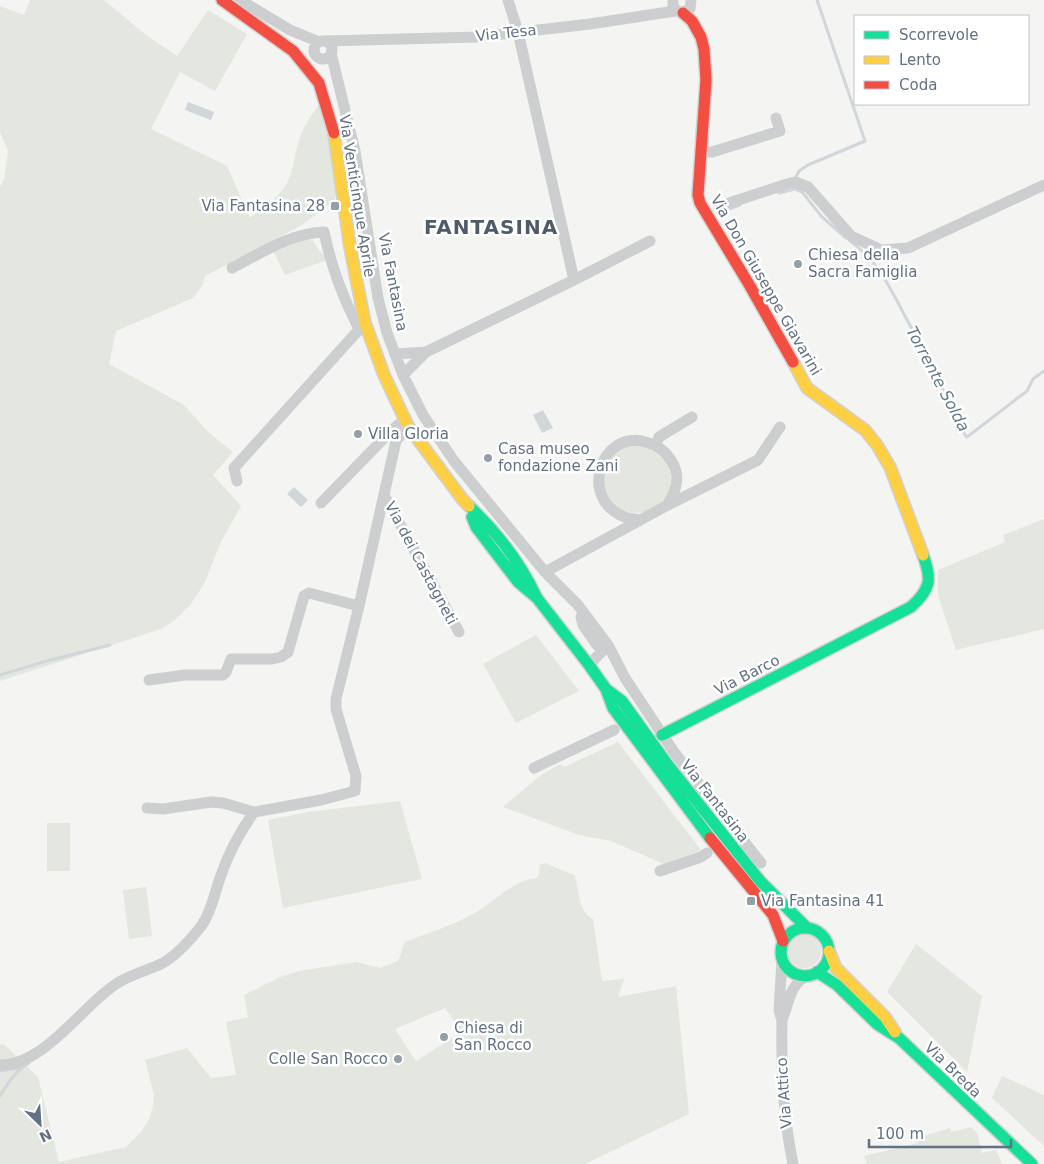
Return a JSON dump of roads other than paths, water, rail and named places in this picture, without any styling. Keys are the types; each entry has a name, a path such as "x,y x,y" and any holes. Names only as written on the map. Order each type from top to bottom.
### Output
{"street":[{"name":"Via Venticinque Aprile","path":"222,0 292,51 306,65 319,83 333,128 362,326"},
{"path":"240,0 324,50"},
{"path":"508,0 518,32 574,280"},
{"name":"Via Tesa","path":"324,50 357,41 478,36 604,22 654,13 684,4"},
{"name":"Via Don Giuseppe Giavarini","path":"684,4 701,37 704,49 706,80 699,185 700,203 750,286 807,388 865,430 890,467 928,571 930,583"},
{"name":"Via Fantasina","path":"324,50 340,85 355,151 378,298 387,333 403,376 422,415 454,461 544,572 578,605 608,645"},
{"path":"702,152 712,152 780,131 776,118"},
{"path":"720,206 795,182 808,187 851,236 881,250 908,248 1044,185"},
{"path":"232,268 295,237 310,232 324,232 331,264 341,292 362,326 234,468 237,481"},
{"path":"403,376 426,352 650,241"},
{"name":"Via Fantasina","path":"362,326 407,422 463,500 476,527 518,582 537,598 578,650 606,689 613,708 722,853 773,915 783,941"},
{"path":"394,354 426,352"},
{"path":"656,444 659,437 692,417"},
{"path":"320,504 391,431 407,422"},
{"name":"Via dei Castagneti","path":"147,808 163,810 211,802 223,803 254,812 321,800 354,791 356,776 336,709 336,699 396,441 407,422"},
{"path":"544,572 666,506 758,460 780,428"},
{"path":"640,520 625,518 613,511 603,500 598,486 599,472 604,458 614,448 627,442 642,440 656,444 667,454 674,466 677,480 674,494 666,506"},
{"name":"Via dei Castagneti","path":"384,494 459,632"},
{"name":"Via Barco","path":"662,735 911,607 926,594 930,583"},
{"path":"149,680 185,675 223,675 231,659 281,657 288,652 304,596 309,593 359,606"},
{"name":"Via Fantasina","path":"578,605 583,625 589,634"},
{"path":"578,650 589,634 597,645 608,645"},
{"path":"608,645 625,678 662,735 761,863"},
{"path":"589,665 608,645"},
{"name":"Via Fantasina","path":"606,689 622,701 668,765 761,882 806,927"},
{"path":"534,768 614,730"},
{"path":"0,1065 9,1065 37,1052 52,1042 114,985 166,961 202,924 232,847 239,832 254,812"},
{"path":"660,872 707,853"},
{"path":"782,961 780,949 783,941 788,934 806,927"},
{"name":"Via Breda","path":"806,927 817,930 826,940 836,968 885,1016 898,1038"},
{"path":"812,974 825,965 829,951"},
{"name":"Via Breda","path":"782,961 795,974 812,974 837,985 877,1024 898,1038 1032,1164"},
{"name":"Via Attico","path":"782,961 779,1010 782,1021 782,1097 788,1141 794,1164"},
{"name":"Via Attico","path":"782,1021 790,992 797,982 812,974"}],"waterway":[{"path":"796,177 799,171 808,165 865,141 817,0"},
{"name":"Torrente Solda","path":"779,193 795,189 802,192 822,217 846,238"},
{"name":"Torrente Solda","path":"726,210 740,205"},
{"name":"Torrente Solda","path":"850,241 869,258 889,286 967,437 1027,391 1033,379 1044,371"},
{"path":"0,675 110,645"},
{"path":"0,1096 16,1074 29,1063"},
{"path":"0,1071 19,1068"}],"place":[{"name":"Via Fantasina 28","path":"335,206"},
{"name":"Chiesa della Sacra Famiglia","path":"798,264"},
{"name":"Villa Gloria","path":"358,434"},
{"name":"Casa museo fondazione Zani","path":"488,458"},
{"name":"Via Fantasina 41","path":"751,901"},
{"name":"Chiesa di San Rocco","path":"444,1037"},
{"name":"Colle San Rocco","path":"398,1059"}],"district":[{"name":"FANTASINA","path":"491,227"}]}
